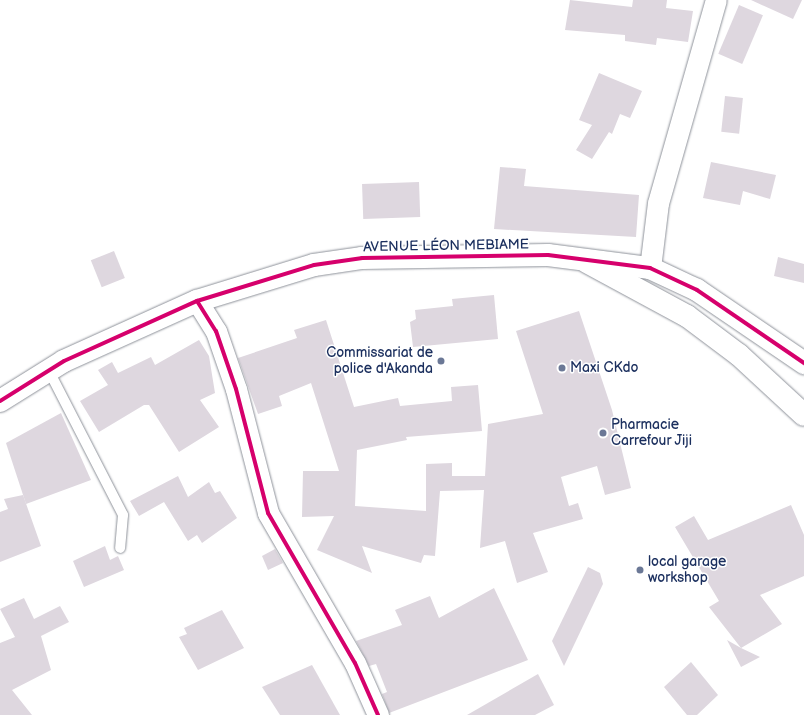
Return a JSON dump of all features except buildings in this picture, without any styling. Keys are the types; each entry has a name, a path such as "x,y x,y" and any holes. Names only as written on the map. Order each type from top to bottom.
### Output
{"street":[{"path":"650,268 658,203 716,0"},
{"name":"AVENUE LÉON MEBIAME","path":"0,402 48,371 197,301 307,267 362,258 513,255 650,268 697,290 804,363"},
{"path":"586,262 687,316 739,355 804,415"},
{"path":"197,301 216,331 236,389 268,513 355,662 378,715"}],"lane":[{"path":"48,371 123,515 120,548"}],"cycle path":[{"path":"0,401 64,361 197,301 314,265 362,258 548,255 650,268 697,290 804,363"},
{"path":"197,301 216,331 236,389 268,513 355,663 378,715"}],"place":[{"name":"Commissariat de police d'Akanda","path":"441,361"},
{"name":"Maxi CKdo","path":"562,368"},
{"name":"Pharmacie Carrefour Jiji","path":"603,433"},
{"name":"local garage workshop","path":"640,570"}]}
